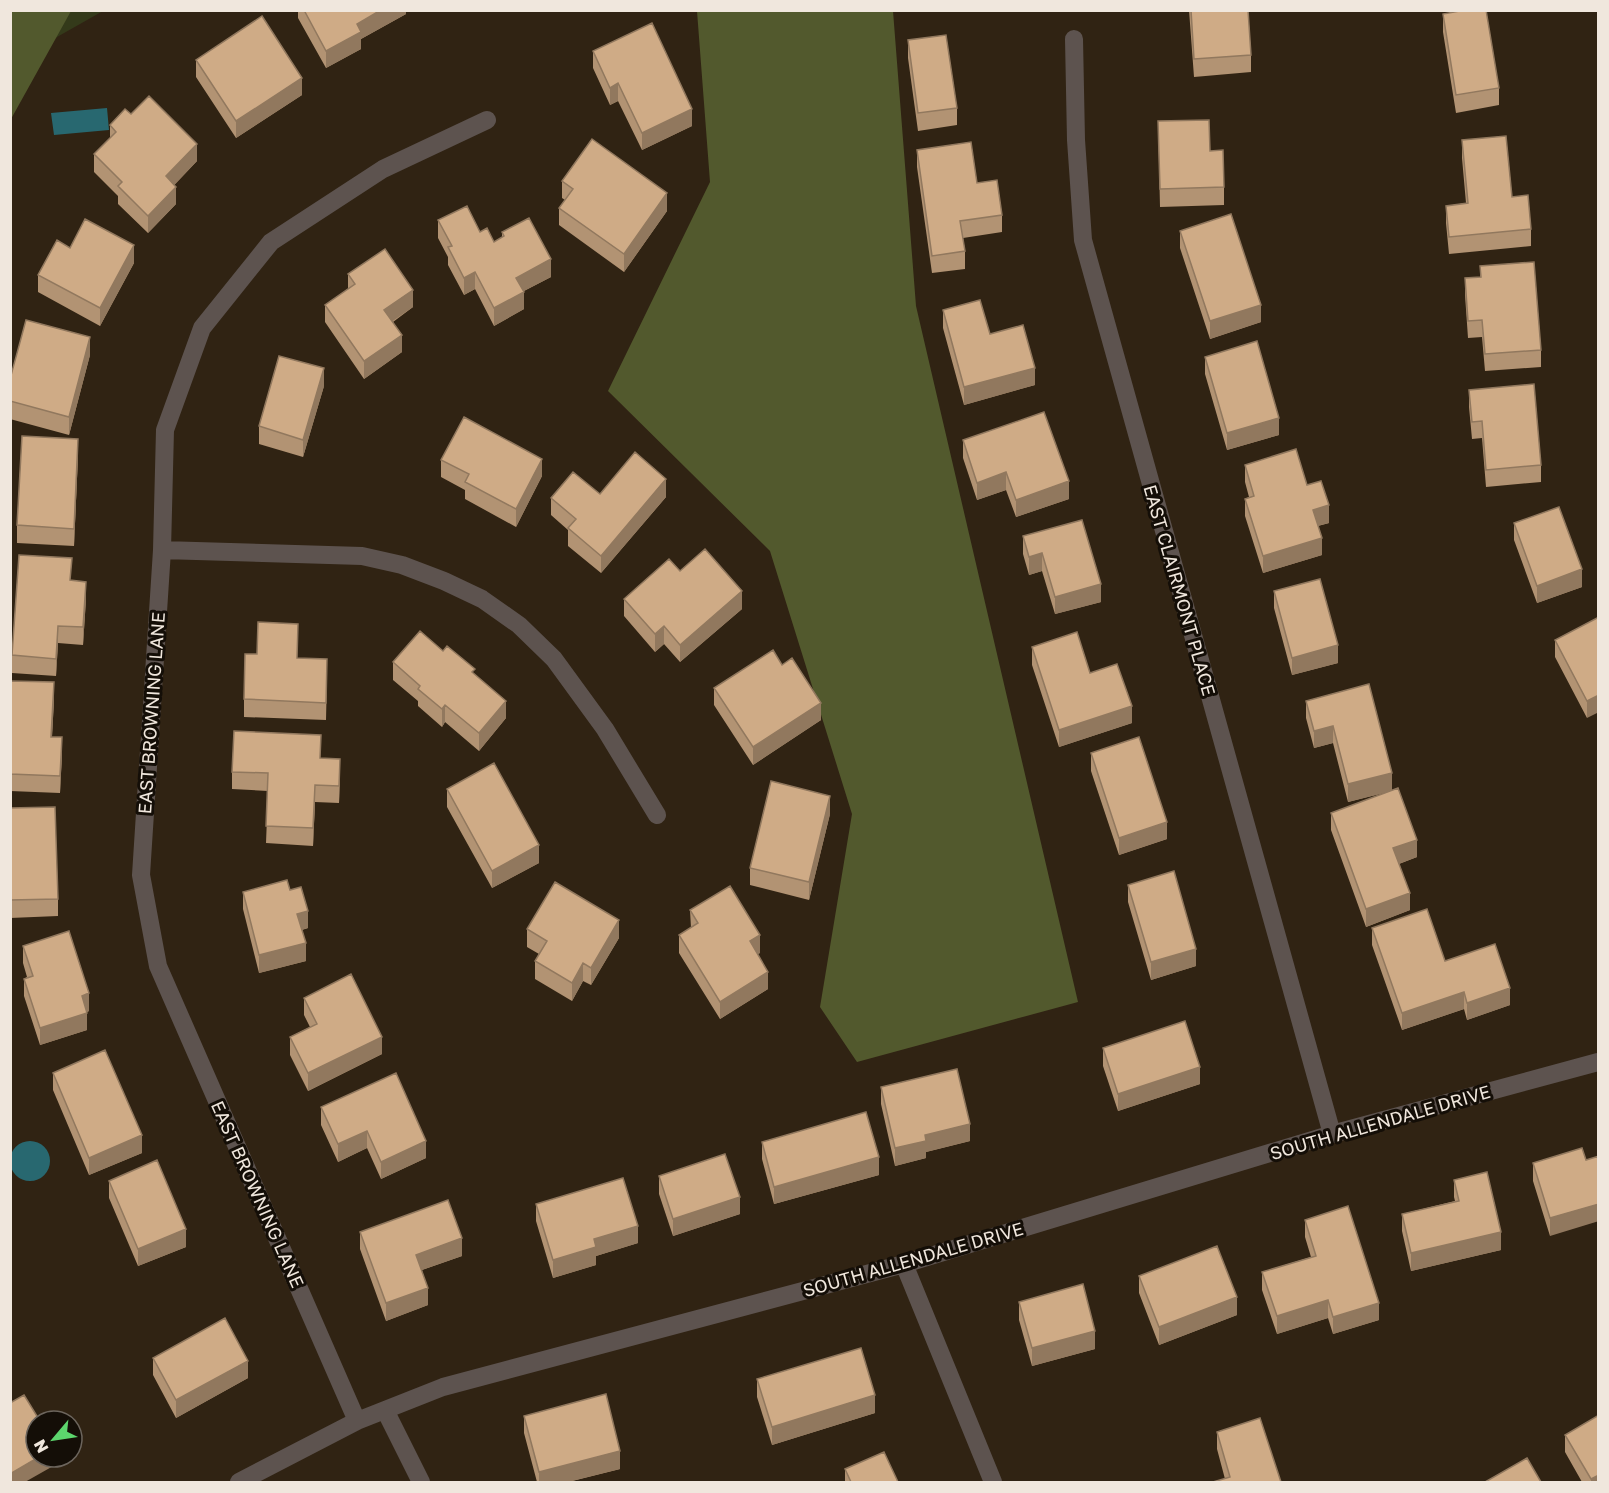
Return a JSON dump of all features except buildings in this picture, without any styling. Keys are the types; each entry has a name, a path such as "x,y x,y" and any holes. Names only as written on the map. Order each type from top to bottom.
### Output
{"street":[{"name":"EAST CLAIRMONT PLACE","path":"1074,39 1076,140 1083,240 1332,1134"},
{"name":"EAST BROWNING LANE","path":"357,1421 158,966 141,874 162,550 165,430 202,328 271,242 383,169 487,120"},
{"path":"162,550 362,556 402,565 482,599 519,625 554,659 605,729 657,815"},
{"name":"SOUTH ALLENDALE DRIVE","path":"239,1482 357,1421 443,1387 904,1264 1332,1134 1599,1062"},
{"path":"904,1264 993,1482"},
{"path":"385,1410 422,1482"}],"green space":[{"path":"10,11 71,11 11,119"},
{"path":"11,11 103,11 11,63"},
{"path":"697,11 893,11 916,306 1078,1002 857,1062 820,1007 852,814 770,551 608,391 710,182"}],"water":[{"path":"107,108 109,130 54,135 51,113"},
{"path":"30,1141 38,1142 44,1147 49,1153 49,1169 44,1175 38,1180 30,1181 22,1180 16,1175 11,1169 10,1161 11,1153 16,1147 22,1142"}]}
